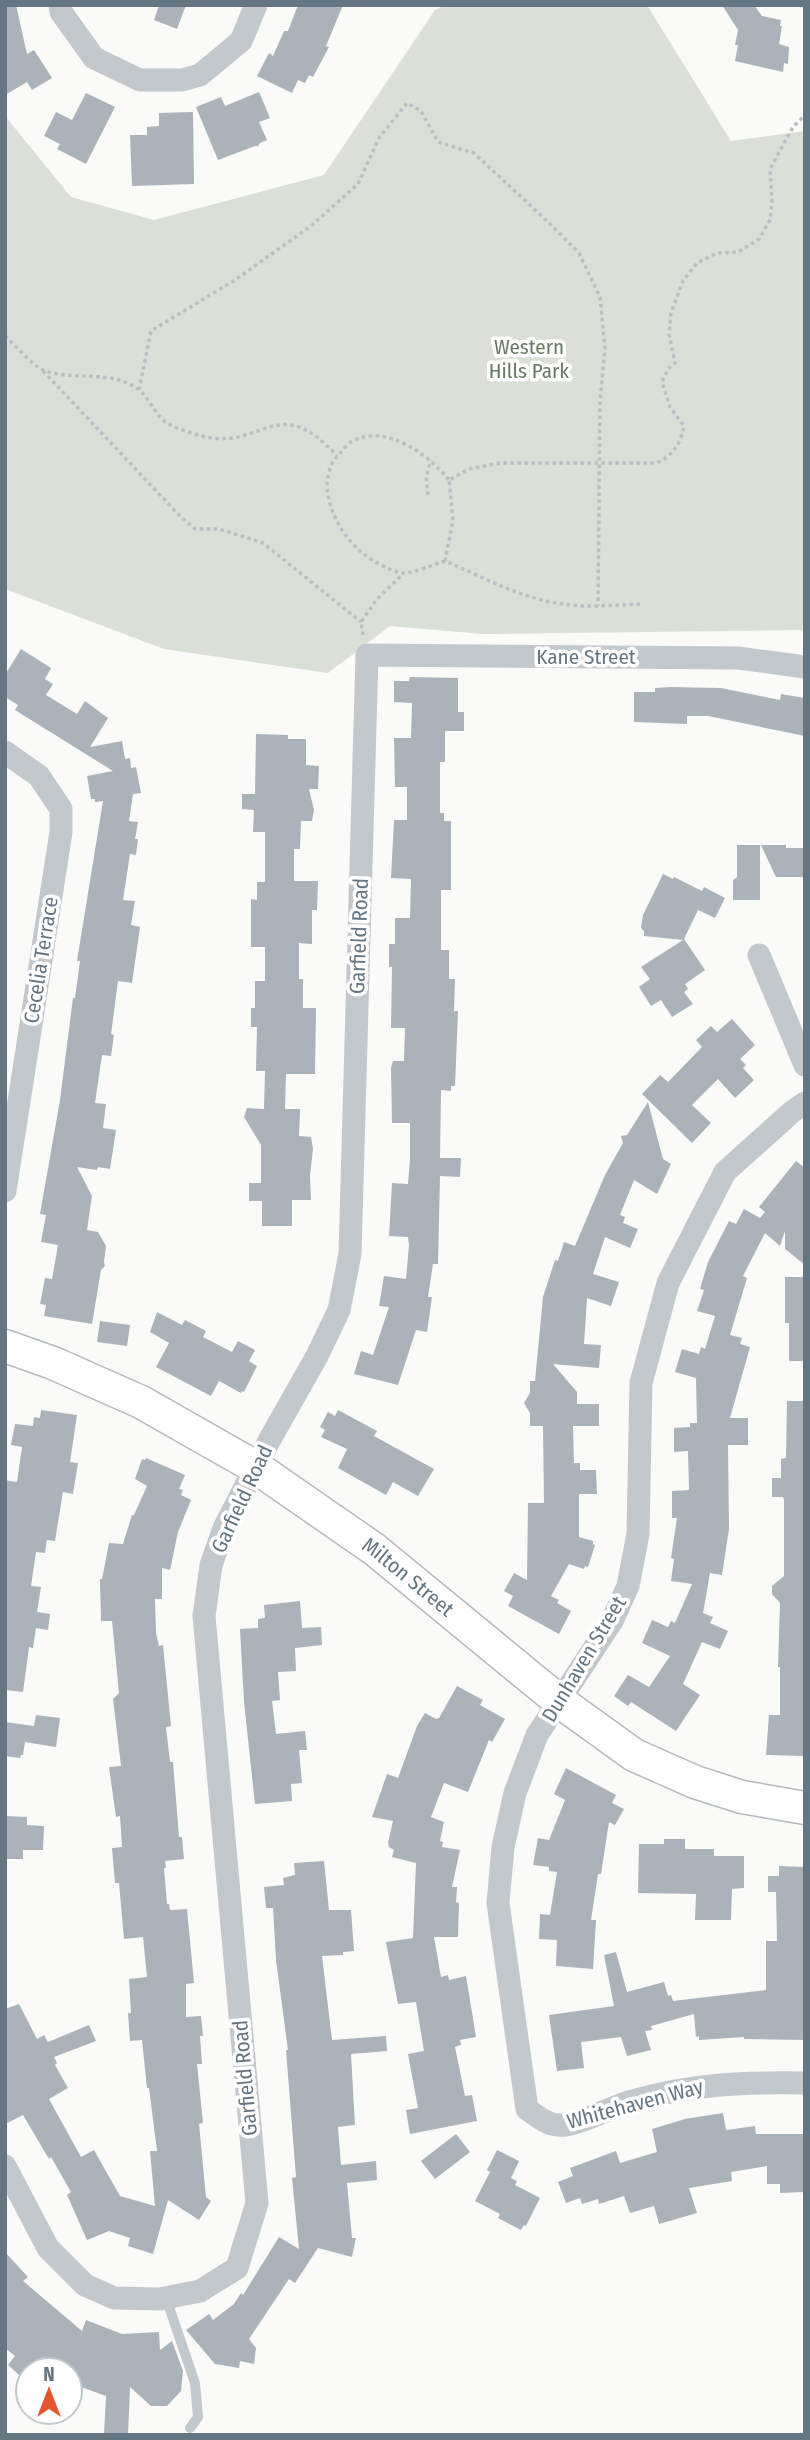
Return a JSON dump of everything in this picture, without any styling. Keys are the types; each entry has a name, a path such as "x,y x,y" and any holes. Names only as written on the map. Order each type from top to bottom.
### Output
{"main road":[{"name":"Milton Street","path":"5,1346 53,1363 141,1402 257,1468 374,1549 559,1701 634,1755 695,1782 743,1797 805,1808"}],"street":[{"path":"60,5 61,12 94,58 140,80 182,80 200,75 241,41 256,5"},
{"name":"Kane Street","path":"367,655 738,658 805,667"},
{"name":"Garfield Road","path":"5,2166 48,2248 85,2285 114,2298 166,2298 200,2291 237,2268 257,2203 204,1616 211,1566 224,1528 339,1310 350,1254 367,655"},
{"name":"Cecelia Terrace","path":"5,752 39,776 61,809 61,832 5,1191"},
{"path":"759,955 805,1065"},
{"name":"Dunhaven Street","path":"549,2125 527,2109 498,1903 503,1847 515,1793 537,1735 612,1621 628,1586 638,1534 641,1383 668,1283 725,1172 805,1103"},
{"name":"Whitehaven Way","path":"549,2125 567,2125 630,2101 701,2085 743,2082 805,2083"}],"lane":[{"path":"166,2298 195,2382 198,2417 190,2428"}],"path":[{"path":"139,390 151,331 235,280 310,226 358,184 379,138 407,103 421,111 438,142 474,153 579,253 600,297 605,349 600,401 598,606"},
{"path":"449,480 469,469 500,463 657,463 669,457 677,448 684,426 670,407 662,382 668,369 675,363 669,334 671,313 683,281 697,263 717,253 738,252 759,239 770,220 771,169 793,127 805,115"},
{"path":"5,336 43,371 195,529 219,529 263,543 361,622 367,655"},
{"path":"43,371 111,378 139,390 164,421 208,437 233,438 273,424 284,424 314,433 337,456"},
{"path":"404,573 369,559 351,543 333,516 326,486 334,458 351,442 374,436 398,441 424,454 449,480 453,520 445,561"},
{"path":"428,495 426,477 431,460"},
{"path":"361,622 377,599 404,573 445,561 519,593 561,604 640,604"}],"green space":[{"name":"Western Hills Park","path":"446,5 647,5 731,141 805,131 805,630 483,634 390,626 328,673 164,649 5,589 5,116 71,197 154,220 324,175 435,10"}],"building":[{"path":"5,5 16,5 27,54 34,50 52,78 32,90 27,82 5,95"},
{"path":"159,5 186,5 177,29 154,20"},
{"path":"298,5 343,5 326,46 329,47 313,77 309,75 305,83 298,80 292,93 257,76 269,53 273,56 284,31 288,31"},
{"path":"722,5 754,5 762,16 781,20 779,44 789,47 788,64 784,63 783,72 735,61 738,30"},
{"path":"259,92 270,118 259,122 267,140 258,146 218,160 196,107 221,97 225,106"},
{"path":"86,93 115,107 86,164 57,149 60,144 44,136 56,112 72,120"},
{"path":"193,112 194,184 132,186 130,135 147,135 147,127 159,126 159,113"},
{"path":"21,649 51,668 45,679 53,684 46,695 77,714 85,701 108,718 90,747 122,741 125,759 130,758 131,768 136,767 141,793 133,794 129,821 138,822 135,839 138,839 136,855 130,854 123,900 135,901 131,925 140,927 132,983 118,981 111,1056 102,1055 95,1103 106,1104 103,1128 116,1130 110,1169 77,1167 92,1196 87,1230 98,1232 106,1246 105,1266 101,1270 92,1324 44,1316 46,1305 40,1304 45,1278 52,1279 58,1245 41,1242 46,1215 40,1214 60,1100 80,961 77,961 103,801 95,802 95,799 91,799 87,776 113,771 15,710 18,705 5,697 5,675"},
{"path":"410,677 458,678 458,712 464,712 464,731 445,731 445,762 440,762 440,813 444,813 444,821 451,821 451,890 441,890 441,950 449,950 449,979 455,979 454,1011 458,1011 455,1086 451,1086 451,1091 441,1090 440,1158 461,1158 460,1177 440,1176 438,1264 433,1264 427,1332 416,1330 398,1385 354,1374 361,1351 373,1355 389,1307 379,1306 384,1276 406,1279 409,1245 408,1237 389,1236 392,1183 408,1184 410,1123 392,1123 391,1068 393,1061 404,1061 405,1028 391,1028 392,967 389,967 389,944 395,944 395,918 410,918 411,879 391,878 394,820 407,820 407,787 395,787 394,738 411,738 412,703 394,702 394,681 409,681"},
{"path":"655,688 721,688 780,700 781,694 805,698 805,736 708,716 687,716 687,724 634,722 634,692 655,692"},
{"path":"256,734 288,735 288,739 306,739 306,765 319,766 318,789 309,789 314,810 312,821 301,821 300,849 294,849 294,881 318,881 317,910 312,910 312,944 299,943 299,979 303,979 303,1008 316,1008 315,1074 286,1074 285,1109 300,1109 299,1136 311,1137 313,1149 311,1200 292,1200 292,1226 262,1226 262,1201 249,1201 249,1183 261,1183 261,1145 244,1117 247,1108 264,1109 265,1071 256,1071 257,1027 251,1027 251,1008 255,1008 255,981 265,981 265,947 251,947 251,899 257,900 257,882 265,882 265,832 253,832 254,810 242,809 242,794 255,794"},
{"path":"737,845 760,845 760,900 733,900 733,880 737,877"},
{"path":"761,845 804,848 804,877 776,877"},
{"path":"663,874 702,891 704,887 725,898 715,918 698,910 684,939 705,970 685,984 688,989 684,992 693,1004 672,1017 661,1000 651,1006 639,987 650,979 641,967 683,940 644,936 641,928 643,915"},
{"path":"732,1019 755,1045 740,1059 746,1065 743,1068 754,1080 735,1098 718,1079 692,1105 711,1123 692,1143 642,1094 660,1075 668,1082 702,1047 696,1040 711,1026 717,1032"},
{"path":"648,1102 663,1159 671,1164 657,1194 634,1180 620,1215 625,1217 623,1223 638,1229 630,1248 605,1237 593,1274 619,1282 611,1306 587,1298 584,1344 601,1345 599,1368 553,1364 577,1392 577,1404 599,1404 599,1426 573,1426 574,1463 580,1463 580,1470 596,1470 597,1494 579,1494 579,1537 593,1541 595,1545 588,1567 585,1566 584,1569 569,1564 551,1596 571,1611 559,1634 508,1606 513,1596 504,1591 514,1573 527,1580 528,1503 544,1503 543,1426 530,1426 530,1413 524,1403 530,1393 530,1381 535,1381 543,1297 555,1260 558,1261 564,1242 575,1246 605,1175 623,1143 621,1136 627,1135"},
{"path":"796,1161 805,1168 805,1265 785,1249 785,1231 780,1246 765,1233 743,1276 747,1278 730,1335 742,1338 740,1344 750,1347 730,1418 748,1418 748,1445 728,1445 729,1529 722,1575 710,1573 703,1613 713,1617 710,1623 728,1631 720,1649 702,1642 683,1684 700,1695 676,1731 631,1702 628,1706 614,1696 628,1675 649,1687 670,1656 642,1643 652,1620 668,1627 671,1621 675,1623 692,1584 671,1581 674,1559 671,1558 677,1518 672,1518 672,1491 689,1490 688,1451 674,1452 674,1428 690,1427 690,1423 697,1423 696,1378 675,1372 682,1349 699,1354 701,1347 705,1349 715,1316 697,1311 704,1290 700,1289 708,1262 729,1221 736,1224 744,1209 760,1218 765,1212 759,1207"},
{"path":"785,1277 805,1277 805,1361 789,1361 789,1323 785,1323"},
{"path":"157,1312 182,1325 185,1320 206,1331 203,1337 232,1352 238,1341 255,1350 249,1361 257,1366 244,1392 241,1393 219,1381 211,1396 156,1367 169,1343 150,1332"},
{"path":"100,1321 130,1325 127,1346 97,1342"},
{"path":"787,1401 805,1401 805,1756 766,1755 769,1715 780,1715 780,1603 772,1594 772,1586 784,1576 784,1499 772,1497 772,1478 781,1478 781,1459 786,1458"},
{"path":"41,1410 77,1415 70,1462 78,1463 73,1494 63,1492 55,1541 47,1540 45,1553 36,1552 31,1586 41,1587 37,1612 50,1614 48,1630 36,1628 33,1648 29,1647 23,1692 5,1690 5,1480 17,1482 22,1447 11,1445 15,1424 33,1426 34,1417 40,1418"},
{"path":"338,1410 377,1431 374,1436 434,1469 418,1496 393,1482 386,1495 338,1468 347,1449 321,1437 325,1430 320,1427 328,1412 335,1416"},
{"path":"146,1458 185,1475 179,1489 183,1490 181,1495 191,1500 178,1532 170,1570 162,1568 162,1599 155,1599 156,1633 159,1646 163,1645 171,1726 166,1727 170,1762 173,1762 179,1837 182,1837 184,1859 165,1861 167,1904 170,1910 187,1909 194,1983 186,1984 186,2017 201,2016 202,2064 197,2064 203,2123 199,2124 206,2197 211,2201 199,2220 168,2200 153,2254 128,2246 130,2238 109,2231 87,2240 67,2195 71,2192 23,2115 5,2124 5,2009 19,2004 37,2039 44,2035 48,2042 89,2025 96,2041 54,2057 57,2063 55,2065 68,2088 49,2099 81,2157 94,2150 120,2196 155,2206 150,2151 157,2151 149,2088 142,2040 130,2041 128,2013 131,2013 129,1979 147,1977 143,1937 124,1939 119,1883 115,1883 112,1848 122,1847 120,1816 116,1817 109,1767 121,1766 113,1699 119,1693 112,1621 101,1621 100,1579 109,1543 123,1544 132,1515 147,1486 135,1479 142,1459"},
{"path":"300,1601 302,1628 321,1627 322,1645 295,1648 296,1671 278,1672 280,1700 272,1701 276,1734 305,1731 307,1750 299,1750 302,1783 291,1784 292,1801 255,1804 244,1702 240,1629 258,1628 258,1619 265,1618 264,1605"},
{"path":"457,1686 483,1700 480,1705 505,1719 492,1742 489,1740 468,1792 444,1783 431,1817 444,1822 440,1841 443,1842 442,1847 460,1850 452,1887 457,1887 456,1902 459,1903 458,1937 434,1937 441,1977 448,1975 449,1980 466,1976 476,2037 460,2040 461,2045 455,2047 465,2096 472,2095 477,2121 410,2134 406,2110 418,2108 408,2054 424,2051 416,2002 398,2004 386,1942 413,1938 416,1863 392,1857 394,1850 388,1843 393,1821 372,1817 387,1774 398,1778 417,1726 425,1713 439,1718"},
{"path":"36,1715 60,1718 56,1747 25,1742 20,1758 5,1756 5,1722 34,1726"},
{"path":"566,1768 616,1795 612,1803 624,1809 615,1825 609,1822 601,1874 598,1874 591,1920 596,1920 593,1969 556,1966 557,1940 539,1939 540,1914 550,1915 557,1872 549,1871 549,1867 533,1865 538,1838 549,1840 565,1800 554,1794"},
{"path":"5,1816 27,1817 27,1825 44,1826 43,1850 23,1850 23,1859 5,1859"},
{"path":"664,1839 685,1839 685,1849 714,1849 714,1856 744,1856 744,1888 732,1889 731,1920 695,1920 696,1894 638,1893 639,1844 664,1844"},
{"path":"324,1861 329,1910 351,1910 354,1951 343,1952 343,1955 322,1956 332,2040 386,2036 387,2051 351,2054 355,2125 338,2127 341,2165 376,2161 377,2180 347,2183 352,2238 356,2238 352,2257 318,2248 295,2283 289,2279 249,2339 256,2348 254,2364 240,2361 239,2368 215,2364 186,2330 209,2314 213,2320 234,2304 241,2293 243,2295 279,2237 299,2249 292,2178 296,2177 288,2050 276,1960 273,1908 266,1908 264,1887 284,1885 283,1878 295,1875 294,1863"},
{"path":"779,1866 805,1867 805,2040 744,2037 699,2040 699,2036 696,2037 694,2014 651,2026 652,2030 645,2031 651,2050 627,2056 621,2037 581,2042 584,2068 557,2071 549,2015 614,2006 604,1955 616,1952 627,1992 664,1982 668,1996 671,1995 673,2001 766,1990 766,1941 777,1941 776,1892 768,1892 768,1876 779,1876"},
{"path":"723,2113 726,2130 755,2126 756,2134 805,2134 805,2192 780,2193 780,2184 767,2184 767,2166 731,2172 732,2181 689,2188 697,2213 659,2224 654,2206 630,2213 624,2196 599,2204 598,2199 582,2204 580,2198 566,2203 558,2182 573,2176 570,2168 616,2151 620,2163 657,2152 652,2129 685,2119"},
{"path":"456,2134 470,2152 435,2179 421,2161"},
{"path":"497,2150 519,2161 511,2178 517,2181 515,2185 540,2198 526,2226 521,2230 498,2218 500,2214 475,2201 490,2172 487,2170"},
{"path":"5,2252 28,2277 23,2281 82,2331 86,2320 122,2334 159,2332 160,2350 172,2341 183,2371 181,2391 167,2406 151,2406 130,2387 128,2435 104,2434 106,2396 84,2388 84,2356 15,2356 5,2348"},
{"path":"14,2357 14,2370 8,2365"}]}
